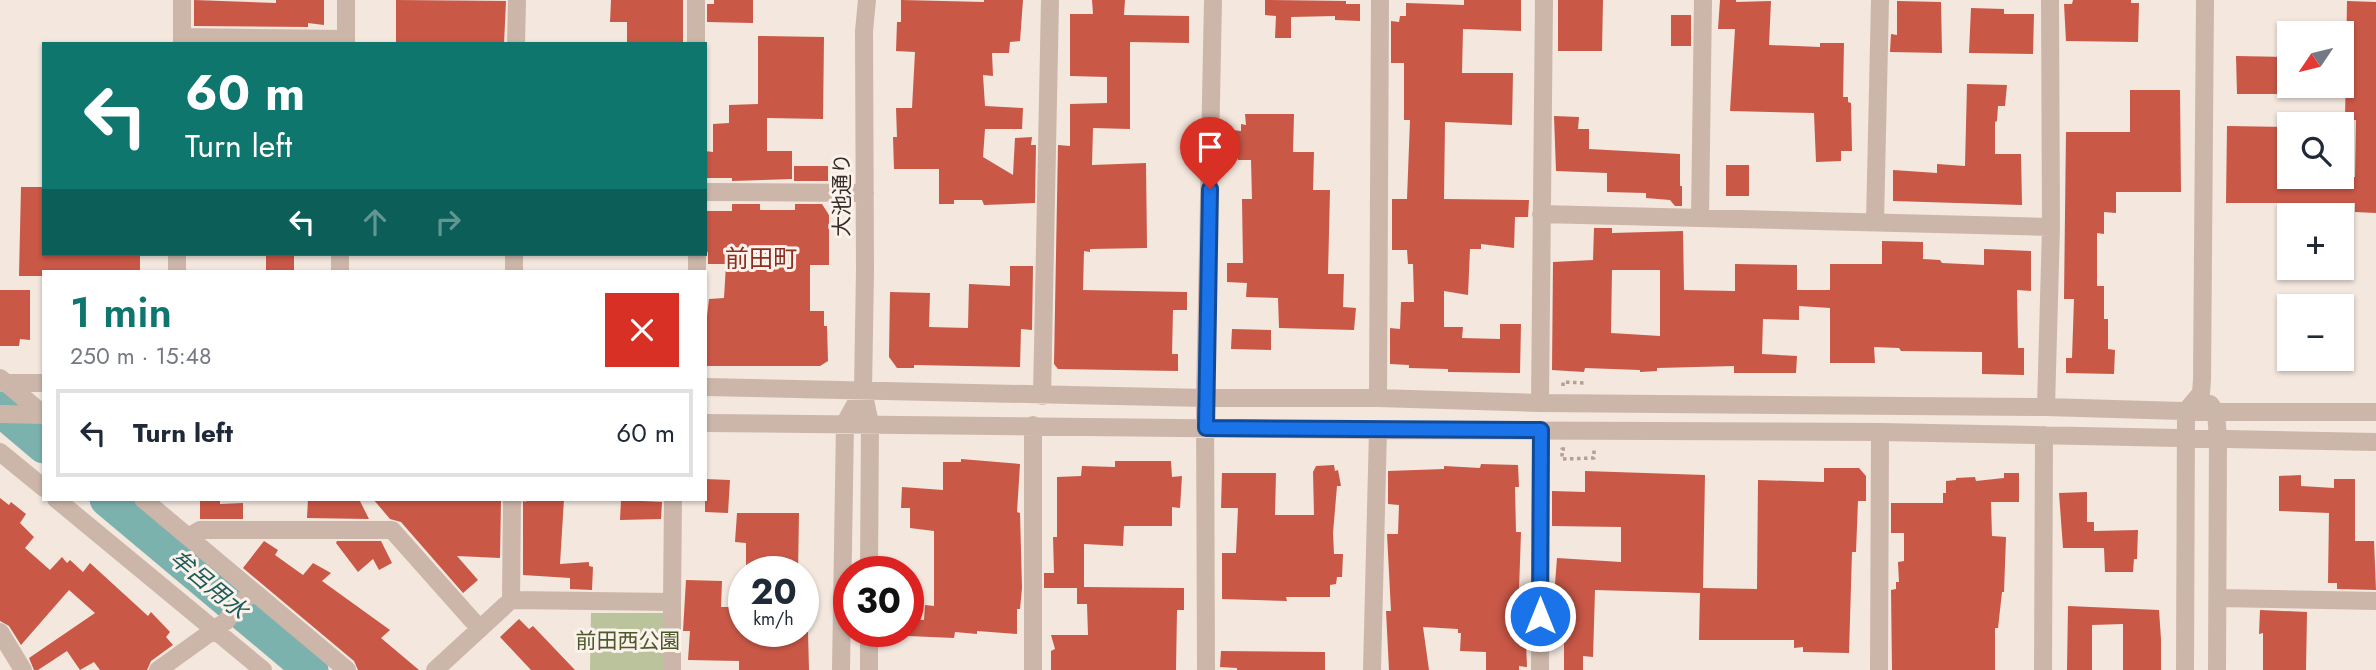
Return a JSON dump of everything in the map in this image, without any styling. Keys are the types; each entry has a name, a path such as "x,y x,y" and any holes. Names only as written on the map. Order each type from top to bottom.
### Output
{"street":[{"path":"182,0 182,40 346,41 346,0"},
{"path":"516,42 517,0"},
{"path":"696,0 696,42"},
{"name":"大池通り","path":"867,0 864,31 863,390 870,424 869,556"},
{"path":"1042,396 1050,0"},
{"path":"1206,670 1205,398 1213,0"},
{"path":"1378,398 1380,0"},
{"path":"1540,403 1544,0"},
{"path":"1700,218 1703,0"},
{"path":"1875,222 1880,0"},
{"path":"2046,407 2051,227 2049,0"},
{"path":"2204,0 2201,393 2216,412 2218,439 2217,670"},
{"path":"707,192 865,193"},
{"path":"1541,214 2051,227"},
{"path":"2,381 42,383"},
{"path":"2,381 38,415"},
{"path":"707,387 1042,396 2376,412"},
{"name":"大池通り","path":"841,670 845,423 863,390"},
{"path":"2185,670 2186,411 2201,393"},
{"path":"0,414 38,415"},
{"path":"707,423 1880,432 2376,442"},
{"path":"1033,425 1034,670"},
{"path":"1372,670 1378,430"},
{"path":"1540,670 1541,430"},
{"path":"1878,670 1880,432"},
{"path":"2043,670 2044,435"},
{"path":"0,453 42,486"},
{"path":"59,501 221,625 263,670"},
{"path":"146,501 249,595 347,670"},
{"path":"511,600 512,501"},
{"path":"672,670 673,501"},
{"path":"188,537 200,530 392,530 480,629"},
{"path":"158,670 221,625 249,595"},
{"path":"2218,598 2376,601"},
{"path":"435,670 511,600 672,602"},
{"path":"0,632 23,670"},
{"path":"869,647 869,670"}],"path":[{"path":"1573,450 1562,449 1562,459 1594,458"},
{"path":"1584,450 1605,451"}],"green space":[{"name":"前田西公園","path":"591,613 664,613 666,670 590,670"}],"building":[{"path":"194,0 276,3 276,0 324,0 324,25 308,23 308,27 194,26"},
{"path":"396,0 506,1 504,42 396,42"},
{"path":"611,0 683,0 683,42 627,42 627,22 610,22"},
{"path":"714,0 753,0 753,23 707,22 707,4 714,4"},
{"path":"901,0 1023,0 1020,41 1010,42 1009,53 992,53 993,76 983,75 985,106 1023,108 1022,129 985,129 983,157 1013,175 1015,138 1032,137 1031,145 1036,145 1035,203 984,205 982,200 954,200 954,204 939,204 939,169 894,169 896,108 912,108 915,52 896,51 897,22 901,22"},
{"path":"1092,0 1125,0 1124,15 1189,16 1189,43 1130,42 1130,129 1093,128 1092,165 1146,163 1147,248 1084,251 1083,290 1187,292 1187,310 1173,310 1172,354 1178,354 1178,371 1058,369 1054,364 1058,145 1070,146 1070,104 1107,103 1107,77 1070,76 1070,14 1093,14"},
{"path":"1265,0 1346,1 1346,4 1360,4 1360,21 1335,20 1335,16 1291,17 1291,38 1275,38 1276,16 1265,15"},
{"path":"1464,0 1521,0 1521,31 1463,29 1462,73 1513,73 1512,125 1445,122 1444,199 1529,200 1528,217 1515,217 1514,248 1481,244 1481,249 1470,249 1468,295 1444,291 1444,327 1463,327 1462,338 1500,339 1500,324 1521,324 1520,373 1448,372 1448,369 1409,368 1409,365 1390,364 1390,328 1400,329 1401,302 1414,302 1413,264 1408,264 1407,250 1392,250 1392,199 1407,199 1410,120 1404,120 1404,63 1391,63 1391,21 1399,22 1400,16 1406,16 1406,3 1464,5"},
{"path":"1558,0 1603,0 1602,51 1558,51"},
{"path":"1720,0 1771,1 1769,45 1820,47 1820,43 1844,43 1843,97 1848,97 1848,102 1851,103 1852,151 1841,151 1841,161 1816,162 1814,113 1730,111 1735,29 1718,29"},
{"path":"2073,0 2131,0 2131,3 2139,3 2138,42 2066,41 2064,4 2072,4"},
{"path":"1897,1 1941,2 1942,53 1890,52 1891,34 1897,35"},
{"path":"2347,1 2376,2 2376,213 2355,212 2355,203 2226,203 2227,126 2277,127 2277,189 2354,189 2356,120 2354,112 2345,112 2345,98 2354,98 2354,21 2347,21"},
{"path":"1971,8 2004,9 2004,14 2034,14 2033,54 1969,53"},
{"path":"1671,15 1691,15 1691,46 1671,46"},
{"path":"758,36 824,37 823,119 767,118 767,151 792,151 792,179 732,181 732,178 707,178 707,151 713,152 713,124 729,123 729,105 758,104"},
{"path":"2236,56 2277,57 2277,94 2237,94"},
{"path":"1967,84 2007,85 2005,106 1998,106 1995,122 1995,154 2021,154 2022,205 1893,201 1893,170 1937,173 1937,164 1965,166"},
{"path":"2130,90 2180,90 2181,192 2116,192 2116,213 2104,212 2104,234 2097,233 2097,286 2104,286 2104,319 2108,319 2108,349 2115,350 2114,374 2066,373 2066,358 2072,358 2074,299 2064,299 2066,132 2130,132"},
{"path":"1245,114 1294,114 1293,152 1314,152 1313,190 1330,190 1328,274 1344,274 1343,307 1356,308 1354,330 1279,328 1278,298 1246,297 1247,283 1227,282 1227,263 1243,263 1242,199 1252,199 1251,160 1238,160 1232,130 1241,131 1241,124 1246,125"},
{"path":"1554,116 1579,117 1578,129 1589,129 1589,149 1680,154 1682,206 1675,206 1670,200 1646,198 1646,193 1607,192 1607,173 1556,171"},
{"path":"1726,165 1749,165 1749,196 1726,196"},
{"path":"794,166 828,166 828,181 794,181"},
{"path":"21,187 42,187 42,256 140,256 140,270 42,270 42,276 19,276"},
{"path":"732,204 760,204 760,210 795,210 795,204 822,204 829,215 829,265 810,265 810,311 824,311 824,326 827,326 828,361 820,366 707,366 709,299 724,298 726,264 708,264 707,211 732,211"},
{"path":"1594,228 1612,228 1612,233 1683,231 1684,290 1735,291 1735,264 1797,265 1797,290 1830,290 1830,264 1882,264 1882,241 1923,242 1923,259 1940,260 1942,263 1984,265 1984,249 2031,251 2031,291 2017,290 2018,348 2024,348 2024,375 1982,374 1982,352 1901,351 1899,348 1874,347 1875,363 1830,363 1830,308 1799,306 1799,320 1763,319 1762,354 1797,356 1796,373 1734,373 1734,366 1657,368 1657,371 1640,372 1585,368 1584,372 1552,370 1553,262 1593,260","holes":["1612,270 1660,270 1660,336 1611,333"]},
{"path":"266,256 294,256 294,270 266,270"},
{"path":"1010,266 1033,266 1032,330 1021,329 1020,367 914,365 914,368 897,368 889,357 890,292 930,293 929,327 968,328 969,284 1010,286"},
{"path":"0,290 30,290 30,340 20,339 19,346 0,346"},
{"path":"1232,329 1271,330 1271,350 1231,349"},
{"path":"961,459 1020,464 1017,512 1020,513 1022,588 1020,609 1017,609 1017,634 977,631 977,634 955,632 954,638 924,637 925,605 934,606 934,531 910,528 910,508 901,508 902,487 943,490 943,462 961,462"},
{"path":"1115,461 1171,461 1172,477 1182,476 1180,508 1172,507 1172,526 1124,526 1123,546 1084,544 1084,587 1184,588 1184,610 1177,610 1176,670 1051,670 1051,651 1055,649 1051,635 1088,635 1087,604 1077,604 1077,588 1044,588 1044,573 1054,573 1053,537 1057,537 1057,477 1081,476 1082,466 1115,467"},
{"path":"1481,464 1518,465 1519,487 1515,487 1516,532 1521,532 1518,619 1525,619 1527,667 1519,666 1519,670 1486,670 1486,652 1460,651 1461,633 1458,633 1458,629 1423,627 1429,670 1389,670 1386,611 1391,611 1387,534 1398,534 1399,505 1388,504 1388,471 1444,469 1444,466 1480,468"},
{"path":"1334,465 1335,471 1338,470 1341,486 1337,486 1334,554 1343,554 1342,577 1337,577 1336,584 1330,585 1330,597 1286,597 1287,601 1222,599 1222,553 1236,553 1238,508 1221,508 1222,473 1276,473 1275,515 1314,515 1313,472 1316,466"},
{"path":"1824,468 1859,468 1866,476 1866,501 1858,501 1856,552 1852,552 1849,653 1803,652 1803,647 1794,648 1794,640 1699,640 1700,593 1595,590 1593,657 1583,656 1583,670 1564,670 1564,609 1552,609 1552,585 1555,584 1557,558 1621,562 1621,527 1552,526 1552,491 1585,492 1585,471 1705,475 1703,588 1757,589 1758,480 1824,482"},
{"path":"2004,473 2019,473 2019,502 1991,502 1992,536 2006,537 2004,592 1998,628 1995,628 1995,670 1892,670 1891,590 1896,589 1896,582 1899,582 1898,562 1904,561 1904,533 1891,533 1891,503 1943,503 1946,481 1975,477 1976,481 2004,478"},
{"path":"2301,475 2301,486 2334,488 2334,479 2355,479 2355,541 2374,541 2376,590 2337,589 2337,583 2328,583 2329,513 2279,511 2279,476"},
{"path":"707,479 730,480 728,513 705,512"},
{"path":"2087,492 2087,522 2094,522 2094,531 2138,530 2137,559 2134,559 2133,572 2105,572 2104,548 2063,548 2059,493"},
{"path":"0,498 9,505 11,502 26,514 20,523 34,537 25,548 50,570 62,557 67,563 70,560 83,572 90,563 148,616 151,612 170,632 166,637 173,645 151,661 147,670 100,670 94,662 80,670 67,651 34,670 29,658 95,613 69,590 21,645 9,626 0,621"},
{"path":"200,501 243,503 243,519 200,519"},
{"path":"308,501 360,501 369,519 307,518"},
{"path":"375,501 501,501 500,558 457,556 478,580 463,593 401,522 390,519"},
{"path":"523,501 564,501 560,564 589,562 589,566 593,567 592,590 570,589 570,578 523,575"},
{"path":"621,501 662,502 661,519 620,520"},
{"path":"737,513 799,513 798,556 746,556 746,543 735,542"},
{"path":"264,541 278,550 275,555 303,575 313,563 331,573 322,581 390,630 381,638 419,670 358,670 354,661 243,568"},
{"path":"337,541 381,541 392,563 379,570 373,559 358,572"},
{"path":"686,580 722,581 721,607 728,607 728,647 808,647 809,670 739,670 739,661 688,660 690,631 683,631"},
{"path":"2068,606 2159,610 2161,670 2123,670 2123,624 2092,625 2092,670 2067,670"},
{"path":"2260,610 2307,612 2306,670 2263,670 2263,633 2259,634"},
{"path":"519,619 529,629 533,626 575,670 531,670 500,637"},
{"path":"1221,651 1325,652 1325,670 1237,670 1220,667"}],"waterway":[{"name":"牟呂用水","path":"0,409 42,444"},
{"name":"牟呂用水","path":"109,501 311,670"}],"district":[{"name":"前田町","path":"761,258"}],"route":[{"path":"1210,189 1206,428 1541,430 1540,616"}]}
